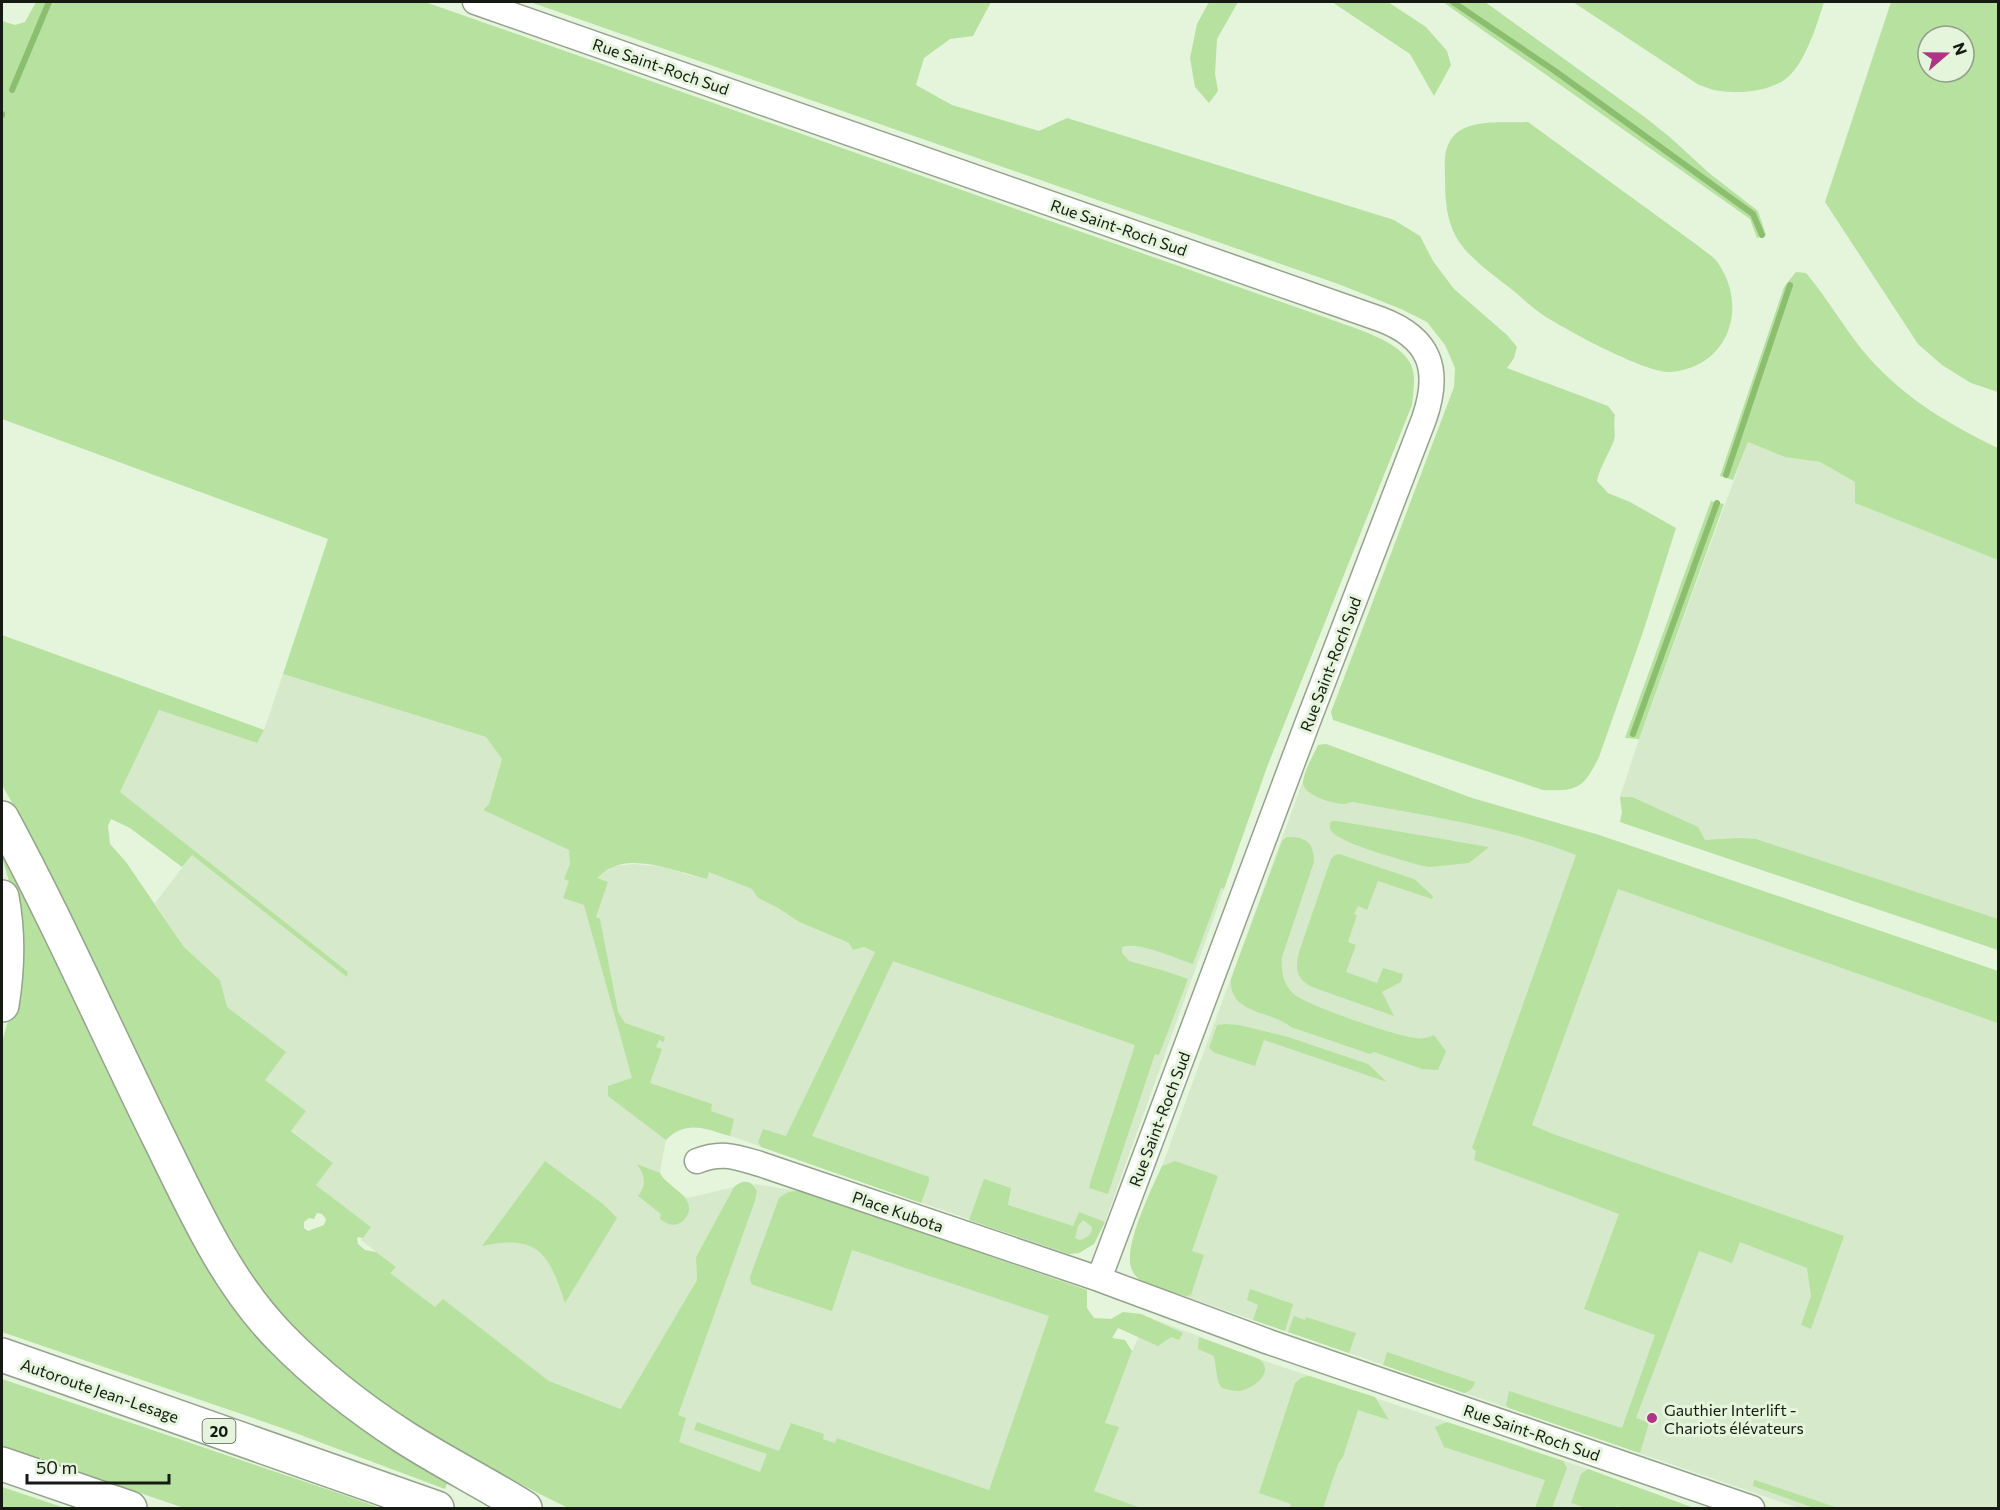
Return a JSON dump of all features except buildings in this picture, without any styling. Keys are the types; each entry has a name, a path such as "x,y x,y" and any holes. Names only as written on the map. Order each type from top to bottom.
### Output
{"highway":[{"path":"2,818 36,883 187,1194 218,1252 247,1297 286,1343 313,1369 362,1408 405,1438 525,1509"},
{"path":"2,897 7,944 2,1005"},
{"name":"Autoroute Jean-Lesage","path":"2,1355 437,1509"},
{"path":"2,1464 130,1509"}],"street":[{"name":"Rue Saint-Roch Sud","path":"475,2 1380,319 1406,330 1416,339 1429,360 1432,392 1427,412 1099,1279 1269,1342 1752,1509"},
{"name":"Place Kubota","path":"697,1161 722,1155 740,1158 1099,1279"}],"shaded area":[{"path":"1748,442 1785,457 1820,462 1855,482 1855,503 1998,560 1998,950 1620,822 1622,812 1620,797 1639,739"},
{"path":"283,674 486,737 502,759 489,804 483,810 569,850 596,878 614,866 633,864 669,867 685,874 707,879 709,871 752,889 758,898 798,922 849,943 1132,859 1224,889 1105,1222 1094,1244 1079,1253 1069,1254 730,1136 691,1126 672,1134 666,1140 660,1172 664,1180 687,1198 734,1187 696,1257 697,1280 622,1409 549,1381 443,1299 436,1308 389,1273 395,1267 361,1240 371,1227 316,1185 333,1163 291,1130 305,1111 265,1080 285,1052 226,1007 220,980 184,947 155,903 192,855 120,792 159,710 256,743 264,730"},
{"path":"1326,744 1472,798 1599,835 1998,971 1998,1508 1798,1508 1140,1281 1133,1273 1130,1264 1131,1246 1303,781 1318,745"},
{"path":"754,1184 805,1192 1050,1316 989,1490 837,1438 835,1443 779,1451 763,1478 668,1441 755,1201 757,1191"},
{"path":"1148,1317 1259,1359 1588,1469 1694,1508 1080,1508 1112,1425 1105,1423 1132,1351"}],"green space":[{"path":"36,2 425,2 1349,326 1387,342 1407,358 1414,376 1412,405 1267,767 1224,889 1221,888 1193,964 1147,948 1122,947 1122,953 1129,961 1188,979 1159,1055 1155,1054 1108,1194 1089,1188 1135,1045 893,961 812,1136 929,1177 921,1203 761,1147 758,1142 763,1129 786,1136 875,952 864,947 853,950 849,943 799,922 758,898 752,889 709,872 707,879 647,864 634,863 613,867 597,878 608,882 596,917 600,919 618,1012 625,1023 665,1037 664,1042 659,1040 656,1047 662,1049 650,1083 712,1104 711,1111 734,1119 730,1136 705,1129 689,1128 673,1134 666,1140 608,1096 608,1086 632,1078 584,905 563,898 569,881 564,879 570,864 569,850 483,810 489,804 502,759 486,737 283,674 328,539 2,419 2,21 15,25 25,22"},
{"path":"530,2 991,2 973,36 950,39 924,58 916,85 952,105 1039,131 1067,118 1394,220 1420,236 1433,261 1454,289 1507,335 1517,347 1514,358 1507,368 1608,406 1615,415 1615,438 1597,481 1608,493 1630,502 1676,528 1643,632 1599,757 1588,776 1578,786 1572,788 1543,790 1333,720 1331,712 1454,387 1455,368 1445,345 1427,322 1341,285"},
{"path":"1209,2 1238,2 1217,39 1215,74 1218,91 1209,103 1195,87 1190,58 1197,24"},
{"path":"1332,2 1388,2 1426,27 1447,51 1451,65 1434,96 1410,54"},
{"path":"1443,2 1485,2 1646,118 1709,173 1758,211 1766,235 1757,238 1750,219"},
{"path":"1573,2 1824,2 1805,52 1788,77 1774,86 1729,92 1699,85"},
{"path":"1891,2 1998,2 1998,392 1971,383 1942,365 1918,344 1825,202"},
{"path":"1528,122 1697,245 1718,263 1727,280 1732,298 1732,316 1719,347 1707,359 1691,368 1671,372 1644,366 1607,350 1543,315 1479,263 1456,238 1446,204 1445,157 1451,140 1459,132 1480,124"},
{"path":"1796,272 1806,273 1861,349 1898,387 1946,420 1998,448 1998,560 1855,503 1855,482 1820,462 1785,457 1748,442 1733,480 1720,476 1784,287"},
{"path":"1711,501 1724,504 1639,739 1625,738"},
{"path":"2,635 264,730 257,743 159,710 120,792 348,972 347,977 192,855 182,867 130,828 111,819 108,826 110,844 126,862 184,947 220,980 227,1007 286,1052 265,1080 306,1111 291,1131 333,1163 316,1185 371,1227 363,1238 357,1237 358,1244 365,1250 376,1252 396,1267 390,1273 435,1307 443,1299 549,1381 621,1409 697,1280 696,1257 734,1187 747,1182 757,1191 755,1201 678,1415 686,1418 679,1442 760,1472 767,1454 694,1430 697,1422 779,1451 791,1423 824,1434 823,1439 835,1443 837,1438 989,1490 1049,1316 852,1250 832,1311 753,1285 750,1277 779,1198 791,1192 805,1192 1087,1290 1087,1308 1094,1318 1111,1319 1123,1312 1141,1314 1183,1333 1179,1340 1171,1337 1158,1346 1118,1328 1112,1338 1125,1340 1132,1351 1105,1423 1119,1427 1094,1491 1141,1508 568,1508 442,1441 363,1387 326,1357 292,1325 246,1270 209,1208 67,908 2,785","holes":["317,1213 322,1214 326,1219 324,1225 308,1231 304,1228 304,1222 309,1218 314,1219"]},
{"path":"1326,744 1472,798 1599,835 1998,971 1998,1023 1618,889 1532,1125 1844,1236 1811,1329 1801,1325 1811,1296 1807,1268 1740,1242 1732,1263 1699,1251 1636,1418 1649,1423 1640,1453 1509,1408 1506,1405 1509,1391 1622,1428 1655,1335 1584,1309 1619,1214 1474,1160 1476,1151 1472,1148 1576,855 1522,837 1466,823 1353,802 1338,804 1319,798 1307,791 1303,782 1318,745"},
{"path":"1620,797 1632,797 1698,827 1705,840 1756,839 1998,919 1998,950 1620,822 1622,812"},
{"path":"1332,821 1489,847 1469,863 1429,867 1348,842 1330,830"},
{"path":"2,837 200,1251 450,1475 445,1489 282,1428 2,1332 2,1042 15,996 16,905 2,857"},
{"path":"1287,837 1299,838 1308,842 1314,855 1314,862 1282,957 1285,983 1295,995 1303,1000 1373,1027 1416,1038 1434,1035 1446,1051 1438,1070 1422,1069 1374,1052 1370,1054 1291,1027 1283,1021 1252,1010 1236,999 1231,979 1282,841"},
{"path":"1339,854 1414,879 1433,896 1432,899 1378,881 1367,910 1358,906 1354,914 1357,915 1348,942 1356,945 1346,972 1377,983 1383,968 1403,974 1401,982 1382,992 1394,1016 1312,987 1303,981 1298,973 1299,952 1331,859"},
{"path":"1217,1025 1239,1025 1288,1037 1368,1064 1387,1082 1264,1040 1255,1066 1215,1053 1209,1048"},
{"path":"545,1161 603,1204 617,1218 565,1303 553,1271 539,1251 516,1243 482,1246"},
{"path":"1175,1161 1218,1176 1192,1251 1204,1255 1191,1295 1186,1296 1142,1281 1135,1275 1130,1264 1130,1252 1136,1227 1147,1200 1162,1166"},
{"path":"637,1164 660,1173 688,1202 688,1214 681,1222 673,1225 664,1222 660,1219 661,1214 638,1196 643,1188 644,1180"},
{"path":"984,1179 1011,1188 1008,1205 1073,1226 1079,1212 1105,1222 1094,1244 1079,1253 1069,1254 969,1220","holes":["1083,1220 1092,1227 1087,1237 1080,1240 1075,1238 1078,1226"]},
{"path":"1250,1289 1293,1304 1285,1331 1253,1320 1258,1305 1247,1300"},
{"path":"1294,1316 1305,1320 1306,1317 1356,1333 1349,1353 1288,1332"},
{"path":"1199,1337 1259,1359 1264,1364 1264,1375 1256,1384 1244,1390 1222,1388 1218,1382 1214,1356 1198,1349"},
{"path":"1387,1352 1475,1382 1471,1389 1464,1393 1383,1365"},
{"path":"1309,1376 1375,1397 1389,1420 1358,1410 1323,1508 1290,1508 1291,1504 1259,1493 1295,1383"},
{"path":"2,1379 380,1508 184,1508 2,1446"},
{"path":"1447,1422 1563,1461 1567,1468 1552,1508 1535,1508 1545,1480 1444,1447 1435,1427"},
{"path":"1588,1469 1694,1508 1617,1506 1616,1508 1586,1508 1571,1503 1581,1474"},
{"path":"1754,1480 1838,1508 1814,1508 1753,1486"},
{"path":"2,1487 65,1508 2,1508"}],"waterway":[{"path":"12,90 49,2"},
{"path":"1453,2 1555,71 1753,214 1762,235"},
{"path":"1726,475 1790,285"},
{"path":"1633,734 1717,503"}],"place":[{"name":"Gauthier Interlift - Chariots élévateurs","path":"1652,1418"}]}
